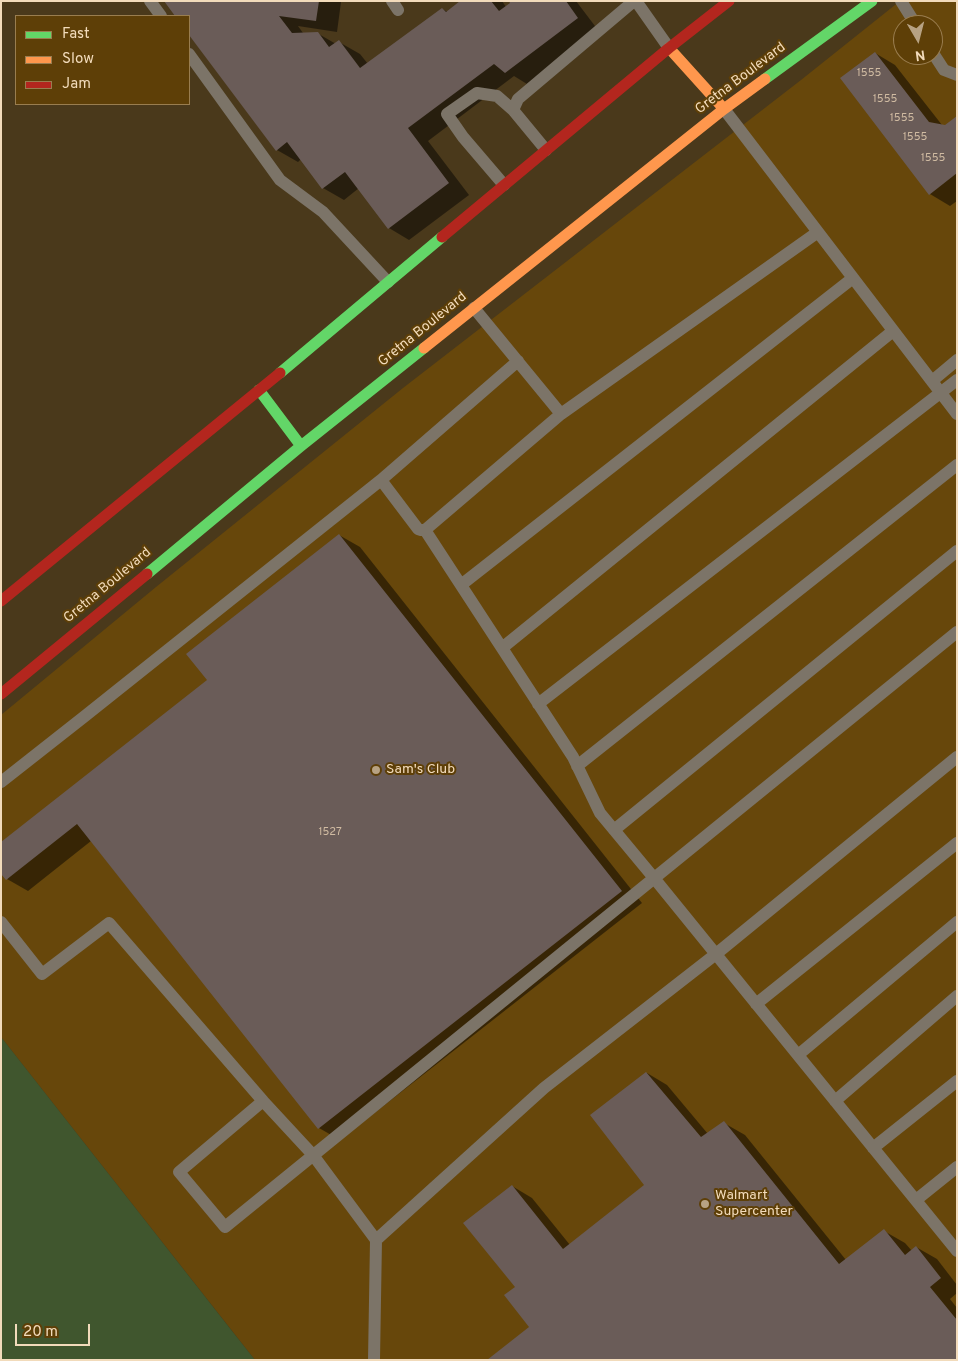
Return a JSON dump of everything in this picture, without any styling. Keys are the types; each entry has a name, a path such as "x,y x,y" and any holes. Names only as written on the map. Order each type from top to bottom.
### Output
{"street":[{"path":"1,601 259,390 669,48 729,1"},
{"name":"Gretna Boulevard","path":"1,694 300,446 724,108 872,1"},
{"path":"669,48 724,108"},
{"path":"259,390 300,446"}],"lane":[{"path":"150,1 160,15"},
{"path":"514,110 518,99 635,1 669,48"},
{"path":"901,1 910,15"},
{"path":"190,55 280,180 323,212 388,282"},
{"path":"941,65 944,70 957,75"},
{"path":"504,185 463,137 448,114 477,93 496,96 514,110 546,150"},
{"path":"724,108 957,414"},
{"path":"381,480 418,529 425,530 561,414 818,232"},
{"path":"461,585 853,278"},
{"path":"474,308 561,414"},
{"path":"502,648 894,331"},
{"path":"932,381 957,360"},
{"path":"1,782 381,480 518,361"},
{"path":"538,704 957,380"},
{"path":"577,766 957,465"},
{"path":"425,530 573,757 600,813 957,1251"},
{"path":"614,830 957,551"},
{"path":"264,1100 179,1172 225,1227 957,632"},
{"path":"376,1240 544,1088 716,954 957,757"},
{"path":"756,1004 957,843"},
{"path":"1,922 42,974 109,923 313,1155 376,1240 374,1360"},
{"path":"798,1055 957,922"},
{"path":"835,1101 957,996"},
{"path":"873,1148 957,1081"},
{"path":"916,1200 957,1167"}],"shaded area":[{"path":"900,1 957,1 957,1360 255,1360 1,1037 1,715 403,388 801,80"}],"green space":[{"path":"1,1037 232,1331 255,1360 1,1360"}],"building":[{"path":"164,1 319,1 316,21 279,16 292,33 318,32 329,47 339,40 360,68 442,8 446,12 460,1 491,1 499,11 510,3 509,1 566,1 578,18 505,73 494,64 408,128 449,183 388,229 345,172 322,189 287,142 276,151 190,36 190,15 174,15"},
{"path":"875,52 929,122 945,125 957,116 957,173 929,195 840,78"},
{"path":"339,534 622,891 318,1129 77,824 6,880 1,874 1,842 207,680 186,654"},
{"name":"Walmart Supercenter","path":"646,1072 701,1137 724,1121 839,1264 884,1229 905,1255 916,1246 941,1278 930,1287 957,1320 957,1360 487,1360 529,1327 504,1295 515,1287 463,1223 512,1185 563,1249 644,1185 590,1115"}],"traffic: fast":[{"path":"765,79 872,1"},
{"path":"280,373 442,237"},
{"path":"147,574 301,446 424,348"},
{"path":"259,390 301,446"}],"traffic: slow":[{"path":"669,48 724,109"},
{"path":"424,348 724,109 765,79"}],"traffic: jam":[{"path":"442,237 669,48 729,1"},
{"path":"1,601 280,373"},
{"path":"1,694 147,574"}],"place":[{"name":"Sam's Club","path":"376,770"},
{"name":"Walmart Supercenter","path":"705,1204"}]}
